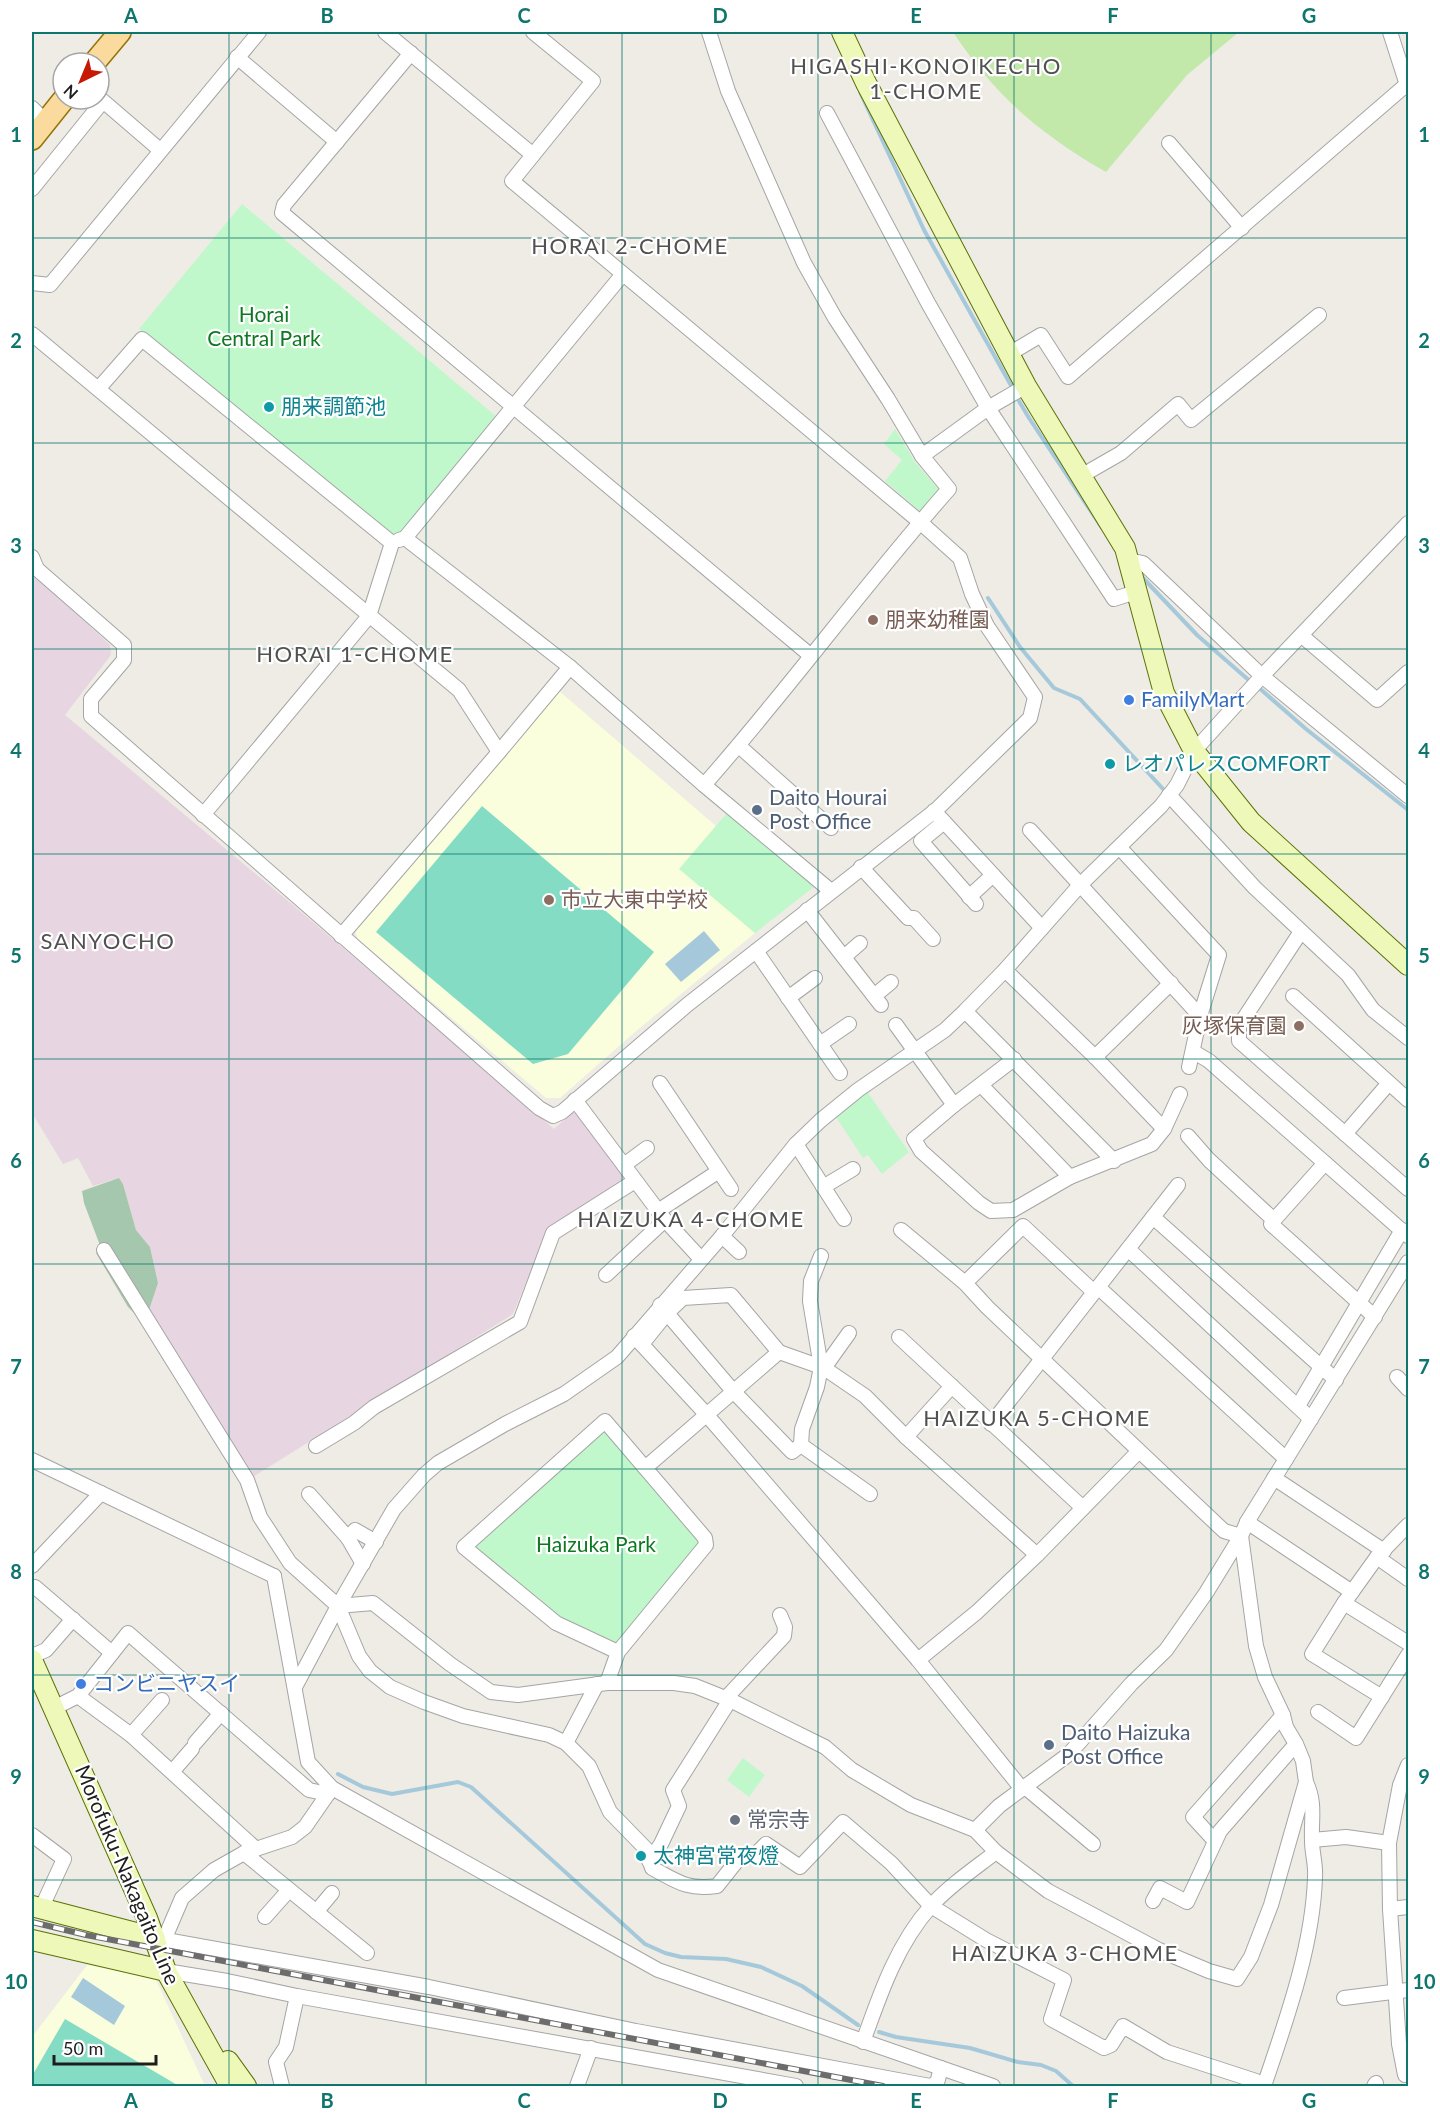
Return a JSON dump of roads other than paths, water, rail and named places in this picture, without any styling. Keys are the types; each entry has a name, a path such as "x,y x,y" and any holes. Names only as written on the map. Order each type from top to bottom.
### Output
{"main road":[{"path":"104,51 120,32"},
{"path":"32,139 39,115"}],"street":[{"path":"32,283 50,285 259,32"},
{"path":"32,557 37,569 124,645 124,660 91,699 91,716 539,1108 553,1116 562,1112 687,1005 934,811 1030,718 1035,697 987,626 972,594 960,558 512,181 593,81 533,32"},
{"path":"704,785 739,746 810,655 949,489 922,456 835,318 804,263 728,91 709,32"},
{"path":"842,32 866,83 1009,354 1024,387 1082,476 1125,548 1164,693 1194,751 1251,822 1408,965"},
{"path":"1009,354 1041,335 1068,377 1407,87 1390,32"},
{"path":"389,33 533,155"},
{"path":"411,53 284,205 282,213 810,655"},
{"path":"237,57 337,142"},
{"path":"32,189 103,101 160,150"},
{"path":"827,113 917,283 988,408 1114,599 1136,592"},
{"path":"1169,143 1242,228"},
{"path":"392,543 405,538 623,274"},
{"path":"1082,476 1121,453 1178,404 1191,420 1319,315"},
{"path":"32,333 459,690 499,752"},
{"path":"99,388 142,339 392,543"},
{"path":"922,456 988,408 1024,387"},
{"path":"295,1687 394,1509 424,1475 438,1463 505,1424 564,1394 638,1340 796,1144 858,1090 945,1030 965,1011 1005,970 1080,885 1120,848 1169,795 1177,785 1194,751 1408,523"},
{"path":"405,538 570,667 704,785 831,891"},
{"path":"204,815 369,616 392,543"},
{"path":"1128,560 1143,563 1261,677 1408,796"},
{"path":"1302,636 1377,700 1408,672"},
{"path":"341,936 570,667"},
{"path":"739,746 831,828"},
{"path":"1169,795 1255,888 1300,933 1348,975 1373,1010 1408,1038"},
{"path":"934,811 1042,928"},
{"path":"944,822 921,841 973,900 993,875"},
{"path":"1030,830 1200,1016"},
{"path":"1120,848 1219,956 1200,1016 1189,1067"},
{"path":"861,867 908,918 914,918 933,939"},
{"path":"807,910 877,1000 891,982"},
{"path":"1300,933 1239,1026 1239,1041 1408,1189"},
{"path":"844,957 860,944"},
{"path":"756,951 840,1073"},
{"path":"1005,970 1095,1057 1164,1129"},
{"path":"788,998 815,978"},
{"path":"1095,1057 1170,983"},
{"path":"1293,996 1408,1100"},
{"path":"965,1011 1113,1161"},
{"path":"820,1044 849,1024"},
{"path":"896,1025 954,1105"},
{"path":"1194,1052 1209,1061 1405,1233 1359,1304 1298,1407"},
{"path":"1014,1059 914,1139 921,1151 961,1188 992,1211 1012,1210 1071,1177 1152,1144 1164,1129 1180,1094"},
{"path":"660,1083 731,1189"},
{"path":"1345,1134 1389,1083"},
{"path":"981,1084 1071,1177"},
{"path":"575,1100 661,1216 701,1259"},
{"path":"1188,1136 1209,1160 1274,1220"},
{"path":"796,1144 844,1219"},
{"path":"624,1165 647,1148"},
{"path":"1325,1164 1271,1224 1375,1317"},
{"path":"823,1187 853,1169"},
{"path":"606,1275 661,1216 719,1171"},
{"path":"316,1446 354,1423 374,1407 520,1322 553,1233 636,1181"},
{"path":"991,1424 1178,1185"},
{"path":"1153,1217 1336,1380"},
{"path":"965,1283 1023,1226 1286,1459"},
{"path":"901,1230 965,1283 1138,1452 1224,1531 1241,1536"},
{"path":"722,1236 739,1252"},
{"path":"1128,1249 1311,1419"},
{"path":"104,1251 247,1480 260,1517 291,1563 338,1606 359,1656 370,1671 390,1687 463,1716 549,1735 566,1743 589,1766 610,1812 646,1849 652,1868 689,1887 700,1889 717,1886 740,1857 753,1857 766,1844 800,1867 843,1822 891,1863 931,1906 986,1940 1064,1980 1051,2019 1104,2048 1111,2045 1123,2026 1167,2052 1259,2085 1289,2013 1305,1946 1315,1876 1312,1796 1306,1782 1303,1761 1265,1677 1256,1646 1241,1536"},
{"path":"821,1256 812,1281 810,1301 823,1368"},
{"path":"975,1830 999,1806 1069,1754 1131,1684 1166,1650 1206,1593 1241,1536 1247,1522 1408,1262"},
{"path":"663,1309 683,1298 731,1294 779,1352 823,1368 865,1396 906,1437 1037,1555"},
{"path":"663,1309 733,1390 792,1452 801,1445 802,1429 823,1368 849,1333"},
{"path":"898,1337 1083,1508"},
{"path":"638,1340 706,1414 918,1660 1024,1788 1093,1844"},
{"path":"645,1468 779,1352"},
{"path":"1397,1377 1408,1389"},
{"path":"906,1437 952,1386"},
{"path":"566,1743 618,1652 706,1545 705,1539 605,1421 464,1547 555,1623 618,1652"},
{"path":"354,1423 362,1435"},
{"path":"801,1445 870,1494"},
{"path":"918,1660 978,1612 1138,1452"},
{"path":"32,1460 274,1576"},
{"path":"1274,1478 1381,1554 1408,1579"},
{"path":"32,1566 101,1493"},
{"path":"309,1494 348,1538 363,1564"},
{"path":"1247,1522 1408,1643"},
{"path":"1382,1697 1312,1654 1348,1597 1381,1554 1408,1526"},
{"path":"348,1538 355,1530 376,1542"},
{"path":"274,1576 291,1563"},
{"path":"274,1576 308,1762 330,1791 658,1970 993,2086"},
{"path":"35,1587 112,1653"},
{"path":"338,1606 373,1603 450,1664 491,1692 518,1695 602,1683 674,1683 695,1686 825,1747 852,1770 911,1805 975,1830 996,1852 1048,1891 1159,1950 1209,1971 1238,1979 1251,1957 1271,1905 1306,1782"},
{"path":"649,1861 661,1844 679,1806 674,1790 727,1700 784,1636 785,1627 780,1615"},
{"path":"33,1666 73,1619"},
{"path":"54,1708 78,1696 128,1633 309,1790 330,1791"},
{"path":"1318,1712 1356,1738 1408,1655"},
{"name":"Morofuku-Nakagaito Line","path":"33,1666 160,1939 166,1971 230,2086"},
{"path":"78,1696 131,1735 172,1772 289,1890 367,1953"},
{"path":"131,1735 162,1700"},
{"path":"172,1772 221,1713"},
{"path":"1215,1841 1193,1816 1283,1715"},
{"path":"1153,1901 1160,1888 1187,1902 1220,1831 1296,1744"},
{"path":"1405,2075 1406,2059 1400,2044 1402,1991 1390,1909 1389,1843 1400,1785 1408,1765"},
{"path":"160,1939 182,1898 214,1870 250,1851 292,1838 305,1827 330,1791"},
{"path":"32,1835 64,1859 36,1907 160,1939 429,1987 636,2031 930,2086 937,2083 941,2068"},
{"path":"1312,1840 1346,1837 1389,1843"},
{"path":"863,2042 886,1977 912,1931 931,1906 955,1883 996,1852"},
{"path":"265,1917 289,1890"},
{"path":"316,1912 332,1893"},
{"path":"1390,1909 1408,1908"},
{"path":"32,1940 166,1971 591,2048 755,2082 796,2086"},
{"path":"1204,1985 1209,1971"},
{"path":"1344,1998 1402,1991"},
{"path":"282,2086 276,2061 286,2047 297,1996"},
{"path":"190,2015 202,2057 215,2086"},
{"path":"190,2015 246,2086"},
{"path":"577,2086 591,2048"}],"water":[{"path":"704,931 720,950 681,982 665,964"},
{"path":"83,1978 125,2006 114,2025 71,1997"}],"waterway":[{"path":"860,92 924,230 1013,389"},
{"path":"1016,396 1102,528"},
{"path":"1142,577 1197,635 1252,683"},
{"path":"988,598 1020,647 1054,688 1080,699 1164,790"},
{"path":"1258,687 1306,729 1408,810"},
{"path":"338,1774 363,1787 392,1794 458,1782 471,1787 645,1944 681,1957 726,1959 761,1967 802,1986 858,2025"},
{"path":"879,2032 896,2037 970,2048 1018,2062 1041,2065 1056,2071 1073,2086"}],"railway":[{"path":"32,1922 86,1935 883,2086"}],"place":[{"name":"朋来調節池","path":"269,407"},
{"name":"朋来幼稚園","path":"873,620"},
{"name":"FamilyMart","path":"1129,700"},
{"name":"レオパレスCOMFORT","path":"1110,764"},
{"name":"Daito Hourai Post Office","path":"757,810"},
{"name":"市立大東中学校","path":"549,900"},
{"name":"灰塚保育園","path":"1299,1026"},
{"name":"コンビニヤスイ","path":"81,1684"},
{"name":"Daito Haizuka Post Office","path":"1049,1745"},
{"name":"常宗寺","path":"735,1820"},
{"name":"太神宮常夜燈","path":"641,1856"}],"district":[{"name":"HIGASHI-KONOIKECHO 1-CHOME","path":"926,78"},
{"name":"HORAI 2-CHOME","path":"630,246"},
{"name":"HORAI 1-CHOME","path":"355,654"},
{"name":"SANYOCHO","path":"108,941"},
{"name":"HAIZUKA 4-CHOME","path":"691,1219"},
{"name":"HAIZUKA 5-CHOME","path":"1037,1418"},
{"name":"HAIZUKA 3-CHOME","path":"1065,1953"}],"park label":[{"name":"Horai Central Park","path":"264,327"},
{"name":"Haizuka Park","path":"596,1545"}]}
